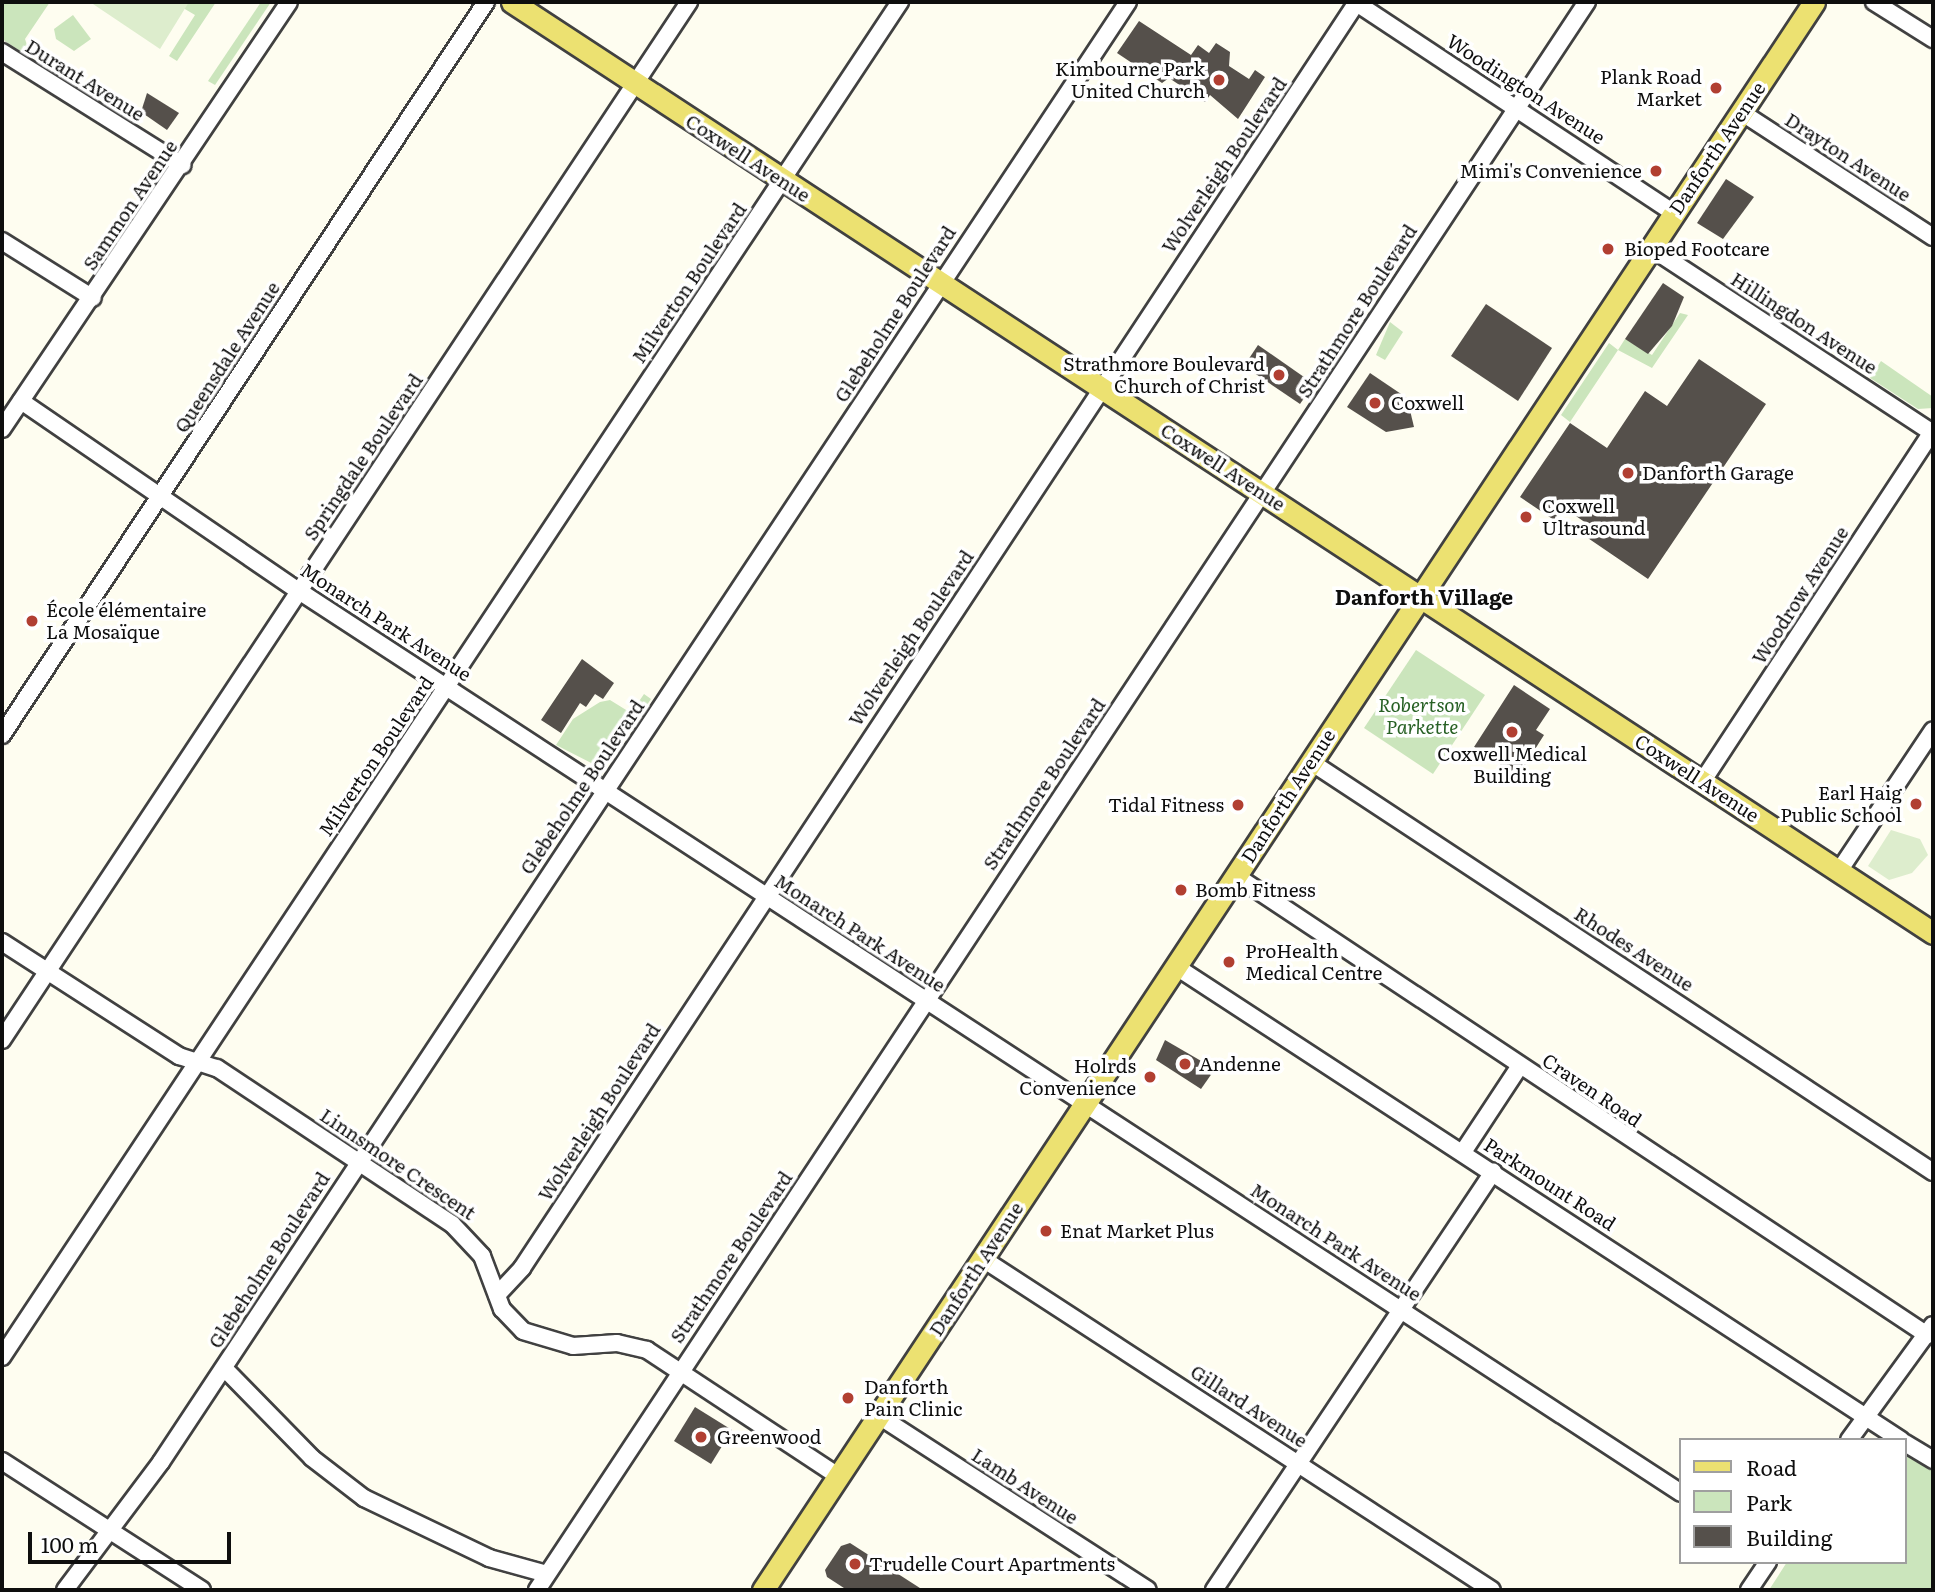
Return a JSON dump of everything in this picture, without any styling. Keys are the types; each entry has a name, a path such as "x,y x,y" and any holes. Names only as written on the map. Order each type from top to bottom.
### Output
{"main road":[{"name":"Coxwell Avenue","path":"512,2 1933,933"},
{"name":"Danforth Avenue","path":"762,1590 1814,2"}],"street":[{"name":"Sammon Avenue","path":"2,428 93,298 289,2"},
{"name":"Queensdale Avenue","path":"2,735 486,2"},
{"name":"Springdale Boulevard","path":"2,1040 690,2"},
{"name":"Milverton Boulevard","path":"2,1357 900,2"},
{"name":"Glebeholme Boulevard","path":"65,1590 112,1532 224,1368 357,1162 1128,2"},
{"name":"Woodington Avenue","path":"1356,2 1674,213"},
{"name":"Wolverleigh Boulevard","path":"497,1296 522,1268 765,895 1356,2"},
{"name":"Strathmore Boulevard","path":"537,1590 1587,2"},
{"path":"1874,2 1933,39"},
{"name":"Durant Avenue","path":"2,52 182,165"},
{"name":"Drayton Avenue","path":"1741,112 1933,237"},
{"path":"2,241 93,298"},
{"name":"Hillingdon Avenue","path":"1651,248 1933,432"},
{"name":"Monarch Park Avenue","path":"21,401 299,591 1680,1492"},
{"name":"Woodrow Avenue","path":"1702,782 1933,432"},
{"path":"1839,871 1933,730"},
{"name":"Rhodes Avenue","path":"1311,762 1933,1172"},
{"name":"Craven Road","path":"1236,876 1519,1067 1930,1330"},
{"name":"Linnsmore Crescent","path":"2,942 197,1063 217,1068 470,1239 512,1321 538,1340 635,1345 838,1476"},
{"name":"Parkmount Road","path":"1175,966 1464,1152 1898,1438"},
{"path":"1464,1152 1519,1067"},
{"path":"1214,1590 1300,1465 1493,1172"},
{"name":"Gillard Avenue","path":"983,1259 1492,1590"},
{"path":"1851,1438 1868,1419 1930,1330"},
{"path":"224,1368 312,1458 364,1498 477,1553 547,1574"},
{"name":"Lamb Avenue","path":"879,1416 1148,1590"},
{"path":"1907,1444 1933,1460"},
{"path":"2,1461 202,1590"},
{"path":"1749,1590 1767,1564"}],"green space":[{"path":"2,2 50,2 25,39 31,58 2,39"},
{"path":"90,2 189,2 160,49"},
{"path":"173,2 216,2 177,61 169,56 195,15"},
{"path":"261,2 271,2 215,85 208,81"},
{"path":"73,15 91,39 74,51 56,39 54,29"},
{"path":"1680,313 1688,315 1652,368 1618,350 1625,339 1652,355"},
{"path":"1390,322 1403,332 1385,360 1376,355"},
{"path":"1609,343 1618,350 1570,422 1561,415"},
{"path":"1881,361 1933,397 1933,408 1918,409 1870,378"},
{"name":"Robertson Parkette","path":"1416,650 1485,695 1433,774 1364,728"},
{"path":"644,694 651,699 603,769 556,745 573,719 600,702 610,700 631,713"},
{"path":"1891,830 1920,839 1928,855 1912,873 1889,880 1868,866"},
{"path":"1907,1454 1933,1471 1933,1590 1769,1590 1786,1564 1907,1564"}],"building":[{"path":"1139,21 1191,55 1198,45 1209,53 1216,43 1230,52 1229,66 1249,79 1255,70 1265,77 1238,119 1210,95 1205,102 1169,78 1162,83 1117,53"},
{"path":"147,93 179,113 167,130 141,112"},
{"path":"1726,179 1754,197 1723,239 1697,223"},
{"path":"1663,283 1684,297 1672,326 1648,354 1625,339"},
{"path":"1486,304 1552,348 1518,401 1451,356"},
{"name":"Strathmore Boulevard Church of Christ","path":"1258,345 1314,384 1300,404 1244,366"},
{"name":"Danforth Garage","path":"1699,359 1766,404 1648,579 1579,532 1586,523 1563,507 1554,520 1520,497 1570,423 1607,448 1645,391 1667,406"},
{"name":"Coxwell","path":"1370,373 1407,398 1414,427 1386,432 1347,407"},
{"path":"582,659 614,683 603,699 595,694 586,707 580,703 561,733 541,720"},
{"name":"Coxwell Medical Building","path":"1514,685 1550,709 1536,730 1544,735 1518,776 1474,747"},
{"name":"Andenne","path":"1165,1040 1215,1069 1201,1089 1156,1060"},
{"name":"Greenwood","path":"695,1407 732,1430 711,1464 674,1441"},
{"name":"Trudelle Court Apartments","path":"850,1543 923,1590 847,1590 827,1577 825,1570 841,1546"}],"place":[{"name":"Kimbourne Park United Church","path":"1219,80"},
{"name":"Plank Road Market","path":"1716,88"},
{"name":"Mimi's Convenience","path":"1656,171"},
{"name":"Bioped Footcare","path":"1608,249"},
{"name":"Strathmore Boulevard Church of Christ","path":"1279,375"},
{"name":"Coxwell","path":"1375,403"},
{"name":"Danforth Garage","path":"1628,473"},
{"name":"Coxwell Ultrasound","path":"1526,517"},
{"name":"École élémentaire La Mosaïque","path":"32,621"},
{"name":"Coxwell Medical Building","path":"1512,732"},
{"name":"Earl Haig Public School","path":"1916,804"},
{"name":"Tidal Fitness","path":"1238,805"},
{"name":"Bomb Fitness","path":"1181,890"},
{"name":"ProHealth Medical Centre","path":"1229,962"},
{"name":"Andenne","path":"1185,1064"},
{"name":"Holrds Convenience","path":"1150,1077"},
{"name":"Enat Market Plus","path":"1046,1231"},
{"name":"Danforth Pain Clinic","path":"848,1398"},
{"name":"Greenwood","path":"701,1437"},
{"name":"Trudelle Court Apartments","path":"855,1564"}],"district":[{"name":"Danforth Village","path":"1424,596"}]}
